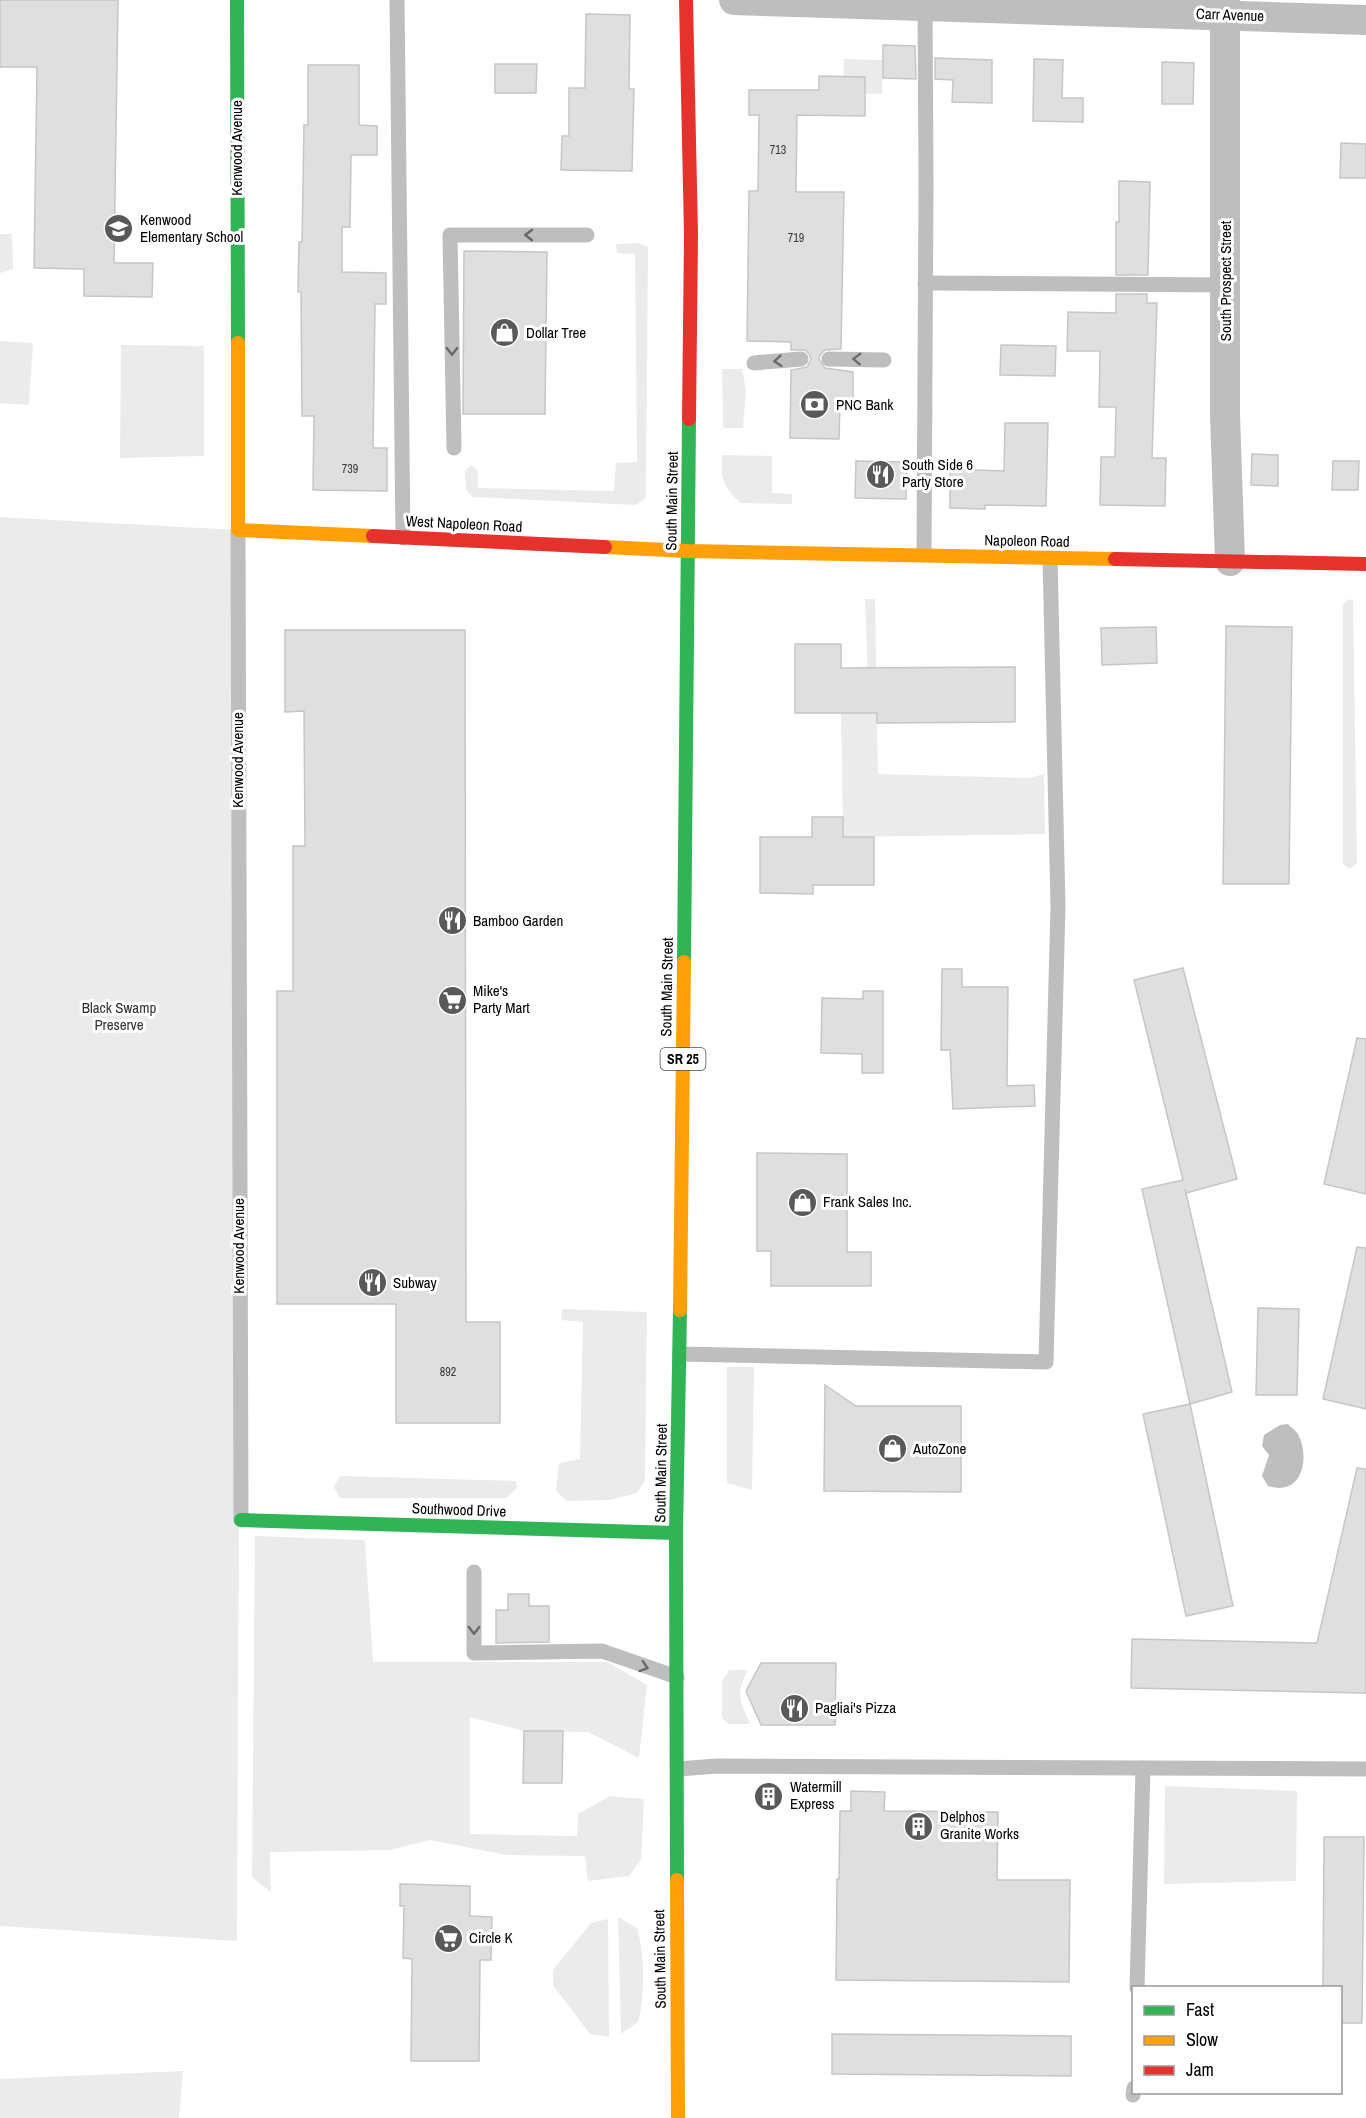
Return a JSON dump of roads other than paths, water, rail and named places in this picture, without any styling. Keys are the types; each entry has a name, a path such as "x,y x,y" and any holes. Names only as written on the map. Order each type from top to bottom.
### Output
{"main road":[{"name":"Kenwood Avenue","path":"237,0 238,530"},
{"name":"South Main Street","path":"678,2118 676,1533 680,1354 691,234 686,0"},
{"name":"West Napoleon Road","path":"238,530 688,551"},
{"name":"Napoleon Road","path":"688,551 1366,564"},
{"name":"Southwood Drive","path":"241,1520 676,1533"}],"street":[{"name":"Carr Avenue","path":"734,0 925,6 1225,8 1366,20"},
{"name":"South Prospect Street","path":"1225,8 1225,415 1230,561"}],"lane":[{"path":"397,0 403,538"},
{"path":"924,555 925,6"},
{"path":"454,448 450,235 587,235"},
{"path":"926,283 1226,285"},
{"path":"829,358 884,360"},
{"path":"754,363 801,359"},
{"name":"Kenwood Avenue","path":"238,530 241,1520"},
{"path":"680,1354 1046,1362 1058,906 1050,558"},
{"path":"474,1572 474,1653 602,1651 677,1677"},
{"path":"678,1769 717,1766 1366,1768"},
{"path":"1137,1986 1143,1768"}],"place":[{"name":"Kenwood Elementary School","path":"119,229"},
{"name":"Dollar Tree","path":"505,333"},
{"name":"PNC Bank","path":"815,405"},
{"name":"South Side 6 Party Store","path":"881,474"},
{"name":"Bamboo Garden","path":"452,921"},
{"name":"Mike's Party Mart","path":"452,1000"},
{"name":"Frank Sales Inc.","path":"802,1202"},
{"name":"Subway","path":"372,1283"},
{"name":"AutoZone","path":"892,1449"},
{"name":"Pagliai's Pizza","path":"794,1708"},
{"name":"Watermill Express","path":"769,1796"},
{"name":"Delphos Granite Works","path":"919,1826"},
{"name":"Circle K","path":"448,1938"}],"park label":[{"name":"Black Swamp Preserve","path":"119,1016"}]}
